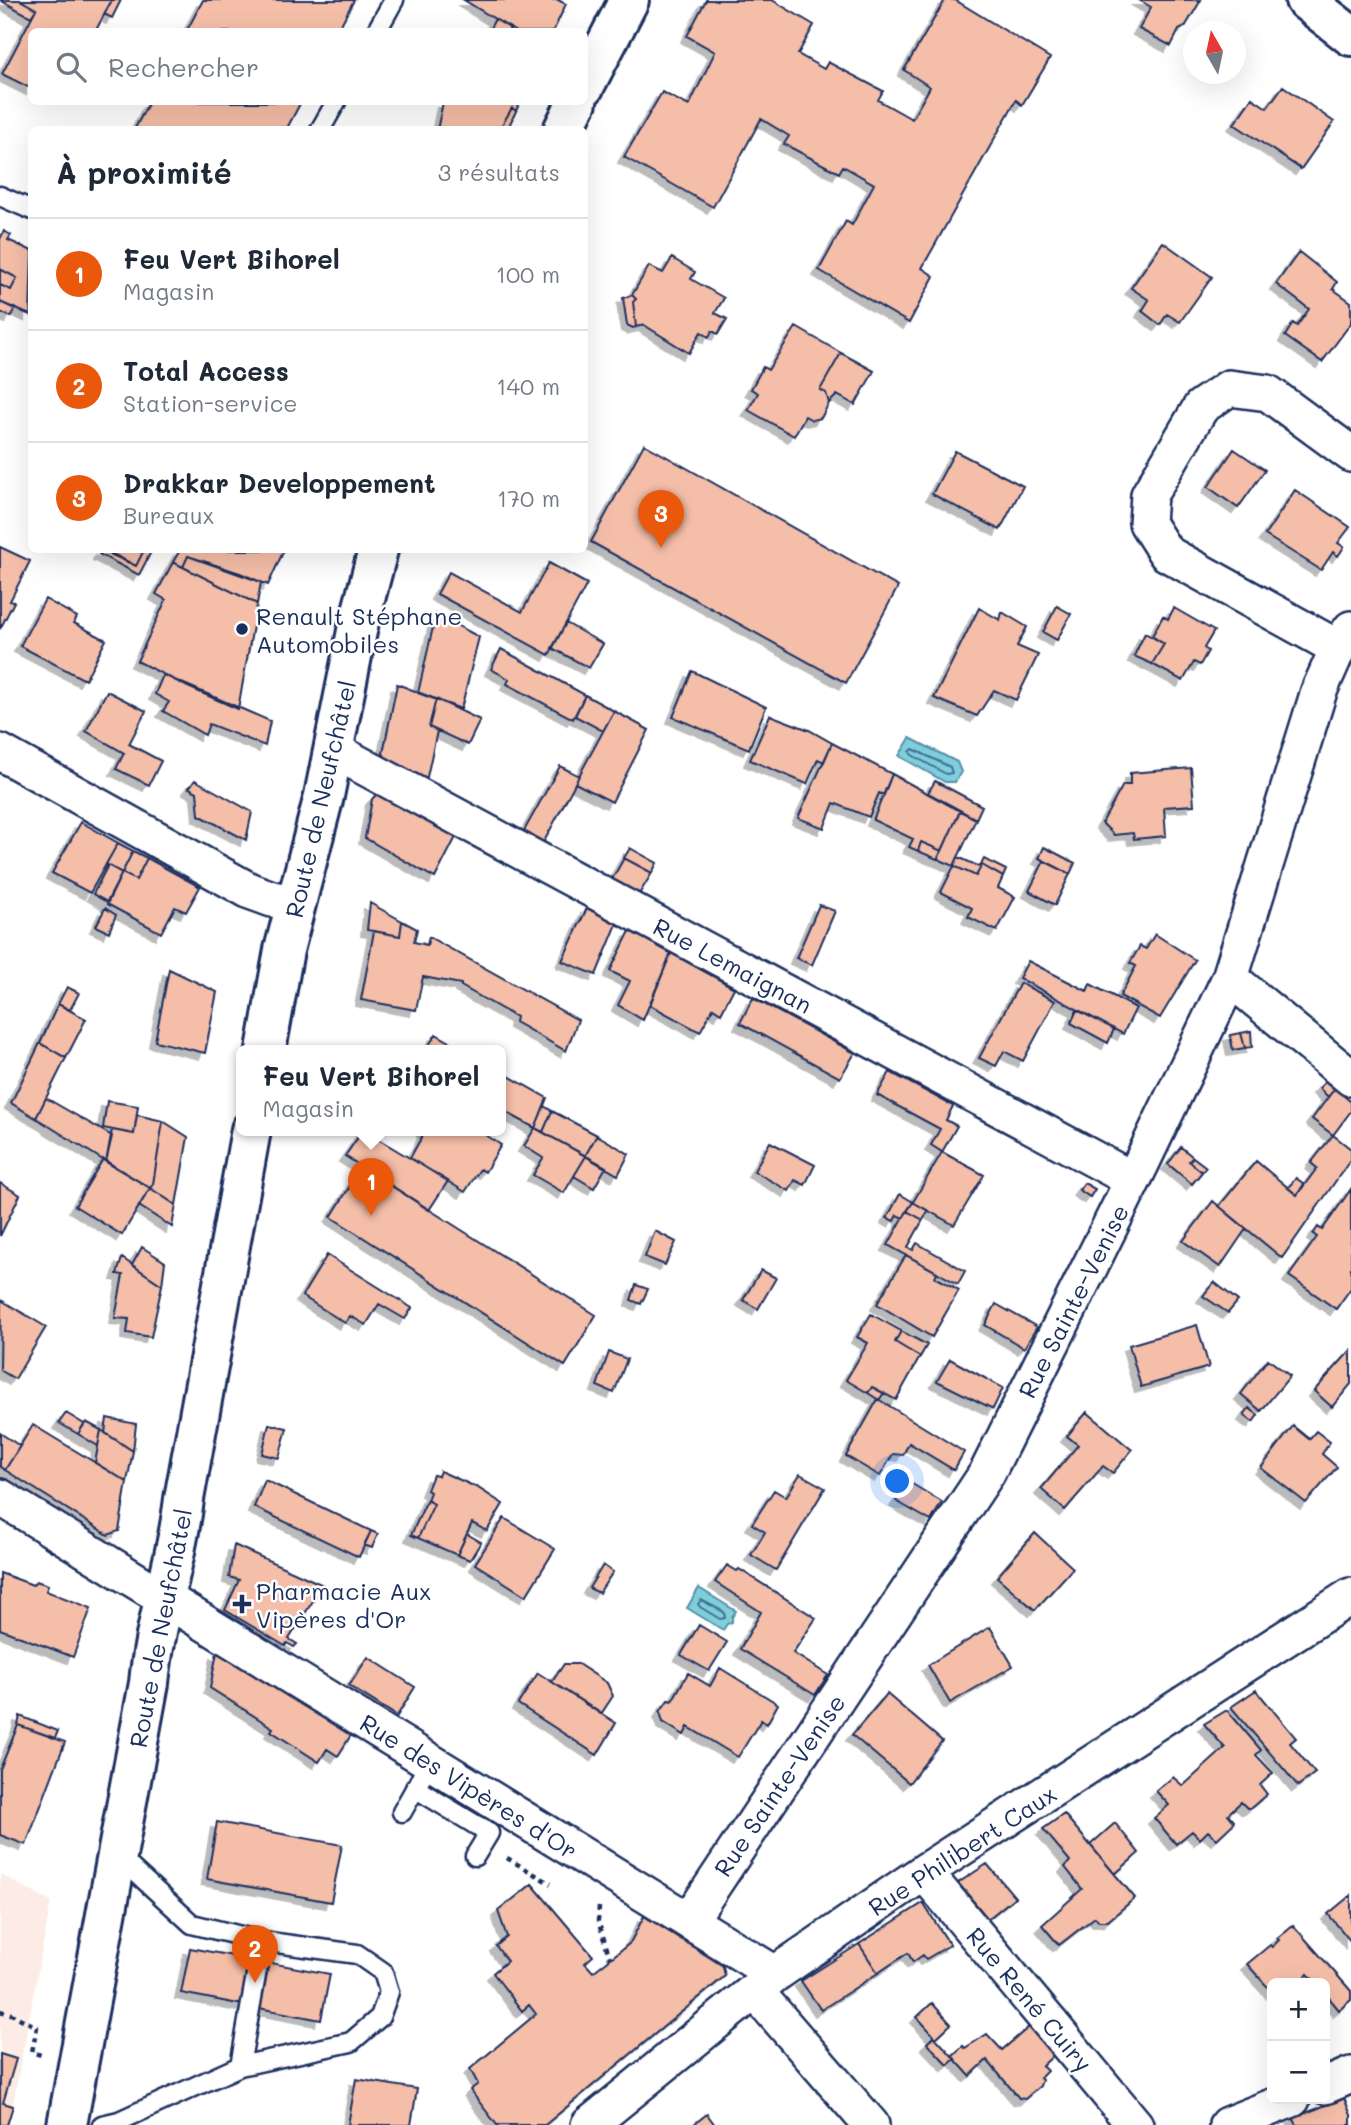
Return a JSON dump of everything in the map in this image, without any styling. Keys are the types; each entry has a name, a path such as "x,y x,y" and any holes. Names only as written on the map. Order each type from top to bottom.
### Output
{"main road":[{"path":"588,79 628,0"},
{"path":"1305,0 1351,36"},
{"path":"565,126 576,105"},
{"name":"Route de Neufchâtel","path":"267,1045 285,950 324,796 358,625 377,553"},
{"name":"Route de Neufchâtel","path":"67,2125 149,1683 153,1642 178,1544 250,1136"}],"street":[{"path":"1345,638 1166,553 1147,523 1149,495 1201,407 1229,388 1268,393 1351,454"},
{"name":"Rue Sainte-Venise","path":"689,1922 987,1473 1230,978 1319,691 1345,638"},
{"name":"Rue Lemaignan","path":"332,750 1133,1180"},
{"path":"0,752 250,891 272,899 296,903"},
{"path":"1230,978 1351,1078"},
{"name":"Rue des Vipères d'Or","path":"0,1497 164,1597 423,1775 689,1922 765,1983 871,2125"},
{"name":"Rue Philibert Caux","path":"589,2125 765,1983 924,1872 1351,1597"},
{"name":"Rue René Cuiry","path":"924,1872 1135,2125"},
{"path":"1330,2084 1351,2075"},
{"path":"1227,2125 1280,2104"}],"lane":[{"path":"378,28 394,0"},
{"path":"322,126 334,105"},
{"path":"0,196 28,208"},
{"path":"401,1812 423,1775 489,1833 478,1850"},
{"path":"102,2125 119,2121 240,2066 351,2042 380,2017 389,1992 383,1972 357,1954 262,1941 192,1924 117,1855"},
{"path":"240,2066 262,1941"}],"path":[{"path":"478,1850 562,1891"},
{"path":"601,1902 597,1911 598,1921 610,1958"},
{"path":"0,2011 37,2027 32,2052 79,2066"}],"shaded area":[{"path":"0,1874 51,1902 9,2125 0,2125"}],"water":[{"path":"910,738 957,762 961,772 955,782 945,782 899,756"},
{"path":"699,1588 736,1611 732,1622 723,1630 687,1608"}],"building":[{"path":"0,0 20,0 36,9 31,17"},
{"path":"20,0 112,0 97,28 28,28 28,87 2,74 36,9"},
{"path":"112,0 121,0 112,18 104,14"},
{"path":"203,0 354,0 339,28 188,28"},
{"path":"464,0 558,0 566,4 555,28 510,28"},
{"path":"706,0 772,0 814,25 798,54 824,69 828,62 883,91 878,100 912,119 930,87 904,70 945,0 955,0 1050,58 1022,105 1016,100 922,268 934,276 909,323 819,270 846,221 852,225 874,184 843,166 839,173 784,144 789,136 761,119 713,207 624,157 662,92 689,106 715,52 687,36"},
{"path":"1139,0 1201,0 1189,21 1183,21 1183,28 1179,30 1171,46 1139,29 1151,7"},
{"path":"495,19 510,28 490,28"},
{"path":"1283,86 1334,122 1301,169 1234,124 1252,98 1267,108"},
{"path":"147,105 299,105 288,126 136,126"},
{"path":"442,105 519,105 516,111 512,108 501,126 438,126"},
{"path":"512,108 516,111 509,126 501,126"},
{"path":"4,231 11,235 8,240 28,249 28,314 0,302 0,285 11,290 17,278 0,269 0,239"},
{"path":"1163,242 1212,277 1180,322 1167,314 1160,325 1142,311 1149,300 1131,288"},
{"path":"1299,252 1337,282 1333,289 1351,302 1351,323 1322,362 1285,336 1293,323 1297,326 1309,309 1276,284"},
{"path":"672,258 695,272 691,279 724,298 715,313 727,319 718,334 712,331 709,337 701,332 689,353 644,325 636,327 633,302 636,299 632,295 649,266 663,273"},
{"path":"0,269 17,278 11,290 0,285"},
{"path":"632,295 636,299 633,302 636,327 633,328 627,325 623,298"},
{"path":"0,302 15,309 11,317 0,312"},
{"path":"796,327 841,353 820,390 826,393 829,403 821,418 812,420 805,416 794,436 748,410 758,393 751,389 763,367 768,370"},
{"path":"841,353 874,371 855,405 837,395 829,403 826,393 820,390"},
{"path":"644,444 898,587 846,683 591,542"},
{"path":"1234,449 1265,470 1238,508 1208,487"},
{"path":"955,451 1023,486 1000,530 932,494"},
{"path":"1295,490 1350,527 1338,543 1344,547 1338,556 1333,552 1321,570 1265,535"},
{"path":"0,547 30,561 10,601 14,602 0,629"},
{"path":"108,553 136,566 142,553 150,553 139,575 99,554"},
{"path":"111,553 142,553 136,566"},
{"path":"178,553 283,553 268,585 188,556 183,567 173,562"},
{"path":"188,556 261,582 257,604 183,567"},
{"path":"173,562 257,604 238,709 137,661 166,600 156,594"},
{"path":"549,563 587,584 549,655 437,594 449,572 522,612"},
{"path":"45,599 77,617 74,623 106,640 85,680 20,646"},
{"path":"1057,606 1071,614 1057,640 1043,632"},
{"path":"979,608 1000,620 1002,612 1027,627 1017,646 1038,655 1016,700 994,690 977,716 934,698"},
{"path":"1174,608 1214,631 1204,648 1208,651 1200,665 1194,662 1183,681 1152,664 1164,644 1152,636 1163,616 1168,619"},
{"path":"436,614 479,637 461,709 418,693"},
{"path":"566,623 603,644 589,668 552,648"},
{"path":"1145,633 1164,644 1152,664 1134,656"},
{"path":"501,649 585,695 573,719 507,684 509,679 491,669"},
{"path":"692,671 766,707 749,749 673,717"},
{"path":"163,675 270,721 265,746 209,724 205,735 163,711 169,702 155,694"},
{"path":"397,684 436,699 429,727 437,731 425,786 389,765 383,753"},
{"path":"107,691 146,711 129,744 161,761 149,785 116,769 124,753 86,731"},
{"path":"585,695 614,711 603,731 575,716"},
{"path":"436,699 480,720 468,745 429,727"},
{"path":"614,711 649,730 612,802 575,783"},
{"path":"770,715 809,730 832,743 824,762 818,759 807,784 750,760"},
{"path":"832,743 892,774 884,795 879,793 869,817 834,803 824,828 798,818"},
{"path":"560,766 579,776 540,849 520,838"},
{"path":"1191,768 1194,805 1164,807 1166,836 1134,839 1133,833 1114,835 1102,823 1123,785 1130,785 1130,773"},
{"path":"892,774 960,811 942,851 921,842 918,851 909,847 913,839 873,820"},
{"path":"195,780 252,812 246,840 199,815 197,792 189,788"},
{"path":"935,781 982,806 976,819 928,793"},
{"path":"377,794 456,837 435,878 365,838 372,799"},
{"path":"960,811 976,819 954,866 938,859"},
{"path":"81,822 118,843 90,893 52,873"},
{"path":"921,842 942,851 937,859 918,851"},
{"path":"118,843 133,851 122,873 106,864"},
{"path":"1044,847 1075,863 1070,874 1039,858"},
{"path":"630,848 657,863 652,873 624,858"},
{"path":"133,851 147,858 136,880 122,873"},
{"path":"958,857 980,867 984,859 1006,870 1003,877 982,865 976,876 954,866"},
{"path":"147,858 200,887 186,912 175,907 161,933 107,904 122,873 136,880"},
{"path":"624,858 652,873 638,896 611,881"},
{"path":"1044,861 1070,874 1055,905 1029,891"},
{"path":"108,865 122,873 107,902 93,894"},
{"path":"982,865 1003,877 998,888 1015,897 997,931 968,917 972,908 941,892 954,866 976,876"},
{"path":"370,903 402,921 400,936 367,930"},
{"path":"819,905 835,911 812,965 796,958"},
{"path":"105,908 116,915 109,932 96,926"},
{"path":"587,908 617,924 596,975 562,961"},
{"path":"402,921 417,929 414,942 427,945 429,937 578,1020 566,1051 515,1022 516,1017 461,984 423,977 416,1010 361,1000 374,931 400,936"},
{"path":"630,931 671,953 643,1020 618,1005 630,981 610,971"},
{"path":"1155,934 1195,960 1160,1018 1120,996 1136,966 1130,963 1140,946 1146,949"},
{"path":"671,953 734,988 721,1013 713,1008 700,1032 650,1005"},
{"path":"1028,961 1087,991 1090,984 1136,1008 1123,1034 1019,978"},
{"path":"169,969 217,992 205,1053 155,1041"},
{"path":"1020,983 1055,1001 1023,1061 1004,1051 996,1066 979,1058"},
{"path":"67,987 79,993 70,1010 58,1004"},
{"path":"753,998 855,1053 840,1078 740,1023"},
{"path":"58,1004 86,1019 66,1058 40,1043"},
{"path":"1077,1010 1114,1029 1108,1043 1071,1023"},
{"path":"1251,1031 1252,1047 1245,1048 1241,1033"},
{"path":"1241,1033 1245,1048 1233,1050 1230,1035"},
{"path":"436,1034 455,1045 429,1045"},
{"path":"40,1043 66,1058 36,1118 11,1103"},
{"path":"890,1072 953,1106 946,1120 957,1126 942,1152 931,1145 940,1129 877,1095"},
{"path":"506,1074 547,1098 535,1128 506,1112"},
{"path":"1326,1081 1335,1088 1328,1097 1319,1088"},
{"path":"1335,1088 1351,1102 1351,1111 1333,1135 1312,1119"},
{"path":"46,1098 112,1136 106,1162 36,1118"},
{"path":"107,1101 138,1106 134,1134 103,1128"},
{"path":"544,1106 552,1111 543,1132 535,1128"},
{"path":"552,1111 597,1135 585,1156 543,1132"},
{"path":"137,1115 163,1121 153,1184 150,1188 106,1162 112,1130 134,1134"},
{"path":"163,1121 188,1137 176,1205 150,1188 153,1184"},
{"path":"535,1128 586,1156 564,1193 533,1175 543,1158 524,1146"},
{"path":"597,1135 629,1154 618,1175 585,1156"},
{"path":"1333,1135 1351,1149 1351,1159 1282,1258 1219,1206 1256,1161 1297,1195 1317,1168 1311,1163"},
{"path":"359,1136 373,1136 448,1181 429,1210 345,1156"},
{"path":"422,1136 487,1136 501,1145 485,1172 480,1169 465,1192 410,1158"},
{"path":"770,1142 815,1165 805,1185 795,1180 789,1191 754,1171"},
{"path":"1181,1147 1193,1157 1189,1161 1202,1172 1192,1184 1168,1164"},
{"path":"942,1152 984,1175 954,1225 913,1202"},
{"path":"586,1156 606,1167 594,1188 574,1176"},
{"path":"1193,1157 1206,1167 1202,1172 1189,1161"},
{"path":"103,1159 150,1188 122,1235 75,1206"},
{"path":"362,1167 596,1315 565,1366 331,1217"},
{"path":"1296,1178 1304,1184 1297,1195 1288,1188"},
{"path":"0,1183 20,1195 0,1236"},
{"path":"1084,1183 1095,1189 1090,1197 1079,1190"},
{"path":"150,1188 176,1205 172,1227 139,1206"},
{"path":"1351,1189 1351,1288 1336,1309 1289,1276 1317,1237 1313,1234 1318,1227 1322,1230"},
{"path":"900,1194 913,1202 903,1218 897,1215 894,1221 887,1218"},
{"path":"1213,1201 1246,1229 1220,1267 1183,1241"},
{"path":"913,1202 928,1211 923,1220 907,1211"},
{"path":"907,1211 923,1220 908,1247 913,1250 917,1243 965,1271 958,1284 888,1245"},
{"path":"655,1231 676,1242 665,1265 645,1257"},
{"path":"142,1247 165,1262 162,1285 132,1265"},
{"path":"327,1255 412,1308 405,1319 379,1304 366,1325 350,1316 345,1323 302,1296"},
{"path":"906,1255 937,1272 935,1277 959,1290 932,1337 877,1304"},
{"path":"122,1258 162,1285 151,1337 127,1333 129,1319 115,1318 123,1275 117,1274"},
{"path":"761,1270 776,1278 758,1309 743,1300"},
{"path":"1214,1282 1238,1301 1228,1313 1203,1296"},
{"path":"636,1285 648,1289 641,1304 631,1300"},
{"path":"1,1300 46,1327 15,1379 0,1370"},
{"path":"996,1304 1037,1327 1024,1348 985,1325"},
{"path":"871,1314 901,1331 895,1342 920,1357 896,1400 872,1387 868,1393 846,1380 868,1343 857,1337"},
{"path":"1197,1325 1209,1367 1141,1387 1129,1345"},
{"path":"901,1331 927,1345 920,1357 895,1342"},
{"path":"1351,1350 1351,1384 1332,1407 1314,1391"},
{"path":"609,1352 627,1359 614,1393 597,1386"},
{"path":"950,1359 1003,1388 993,1409 937,1381"},
{"path":"1268,1359 1290,1376 1261,1411 1241,1394"},
{"path":"872,1387 884,1393 879,1400 868,1393"},
{"path":"878,1399 964,1452 954,1470 909,1443 903,1455 893,1454 880,1476 846,1456"},
{"path":"1249,1408 1258,1415 1253,1422 1244,1415"},
{"path":"1087,1412 1132,1450 1113,1473 1103,1466 1065,1510 1041,1489 1078,1445 1067,1436"},
{"path":"66,1413 84,1424 78,1434 59,1423"},
{"path":"107,1418 136,1424 133,1451 105,1433"},
{"path":"86,1422 101,1430 98,1446 78,1434"},
{"path":"269,1424 287,1428 279,1458 262,1454"},
{"path":"33,1425 127,1482 119,1531 108,1535 5,1470"},
{"path":"1293,1426 1309,1439 1316,1431 1330,1442 1322,1454 1337,1467 1306,1503 1261,1468"},
{"path":"101,1430 133,1451 127,1482 95,1463"},
{"path":"0,1433 20,1446 5,1470 0,1466"},
{"path":"440,1471 478,1488 503,1504 487,1531 472,1523 457,1555 418,1538 434,1504 427,1500 430,1492 427,1490 433,1475 438,1476"},
{"path":"800,1474 825,1488 776,1570 751,1555 765,1532 752,1524 774,1490 786,1497"},
{"path":"265,1480 371,1531 359,1557 254,1507"},
{"path":"909,1482 942,1502 931,1521 896,1501"},
{"path":"427,1500 434,1504 418,1538 411,1535"},
{"path":"504,1518 555,1549 526,1596 475,1564"},
{"path":"371,1531 378,1534 372,1548 364,1545"},
{"path":"1035,1533 1073,1568 1035,1610 997,1577"},
{"path":"467,1534 481,1542 470,1560 457,1555"},
{"path":"234,1545 323,1585 289,1639 297,1644 294,1647 287,1643 285,1646 225,1610 239,1580 229,1577"},
{"path":"603,1565 613,1572 599,1593 589,1588"},
{"path":"727,1565 737,1571 739,1569 816,1618 793,1653 828,1675 815,1695 740,1649 761,1612 715,1582"},
{"path":"0,1573 33,1585 36,1581 48,1585 46,1591 91,1608 73,1657 0,1629"},
{"path":"699,1625 727,1642 709,1671 681,1655"},
{"path":"990,1627 1013,1666 950,1703 928,1665"},
{"path":"217,1652 351,1735 338,1756 327,1749 319,1762 271,1731 273,1728 210,1688"},
{"path":"368,1657 415,1687 397,1716 349,1686"},
{"path":"564,1664 578,1664 607,1683 613,1696 601,1714 552,1682"},
{"path":"720,1668 778,1704 767,1724 761,1720 738,1757 688,1727 684,1735 663,1722 660,1712 668,1700 672,1701 688,1673 710,1686"},
{"path":"538,1673 616,1723 597,1755 518,1704"},
{"path":"1256,1690 1296,1738 1290,1743 1315,1773 1298,1786 1231,1707"},
{"path":"887,1694 942,1741 909,1783 852,1735"},
{"path":"1227,1710 1261,1750 1256,1755 1273,1773 1260,1785 1267,1794 1251,1808 1241,1802 1228,1814 1234,1821 1233,1824 1217,1839 1208,1831 1200,1839 1192,1831 1176,1844 1154,1818 1169,1805 1156,1791 1173,1777 1183,1786 1225,1748 1204,1724"},
{"path":"20,1716 58,1731 55,1738 18,1725"},
{"path":"18,1725 65,1742 26,1845 0,1835 0,1769"},
{"path":"1064,1814 1135,1898 1108,1921 1099,1921 1095,1917 1059,1945 1042,1925 1082,1889 1065,1867 1070,1861 1043,1829"},
{"path":"217,1822 342,1845 331,1902 207,1879"},
{"path":"1115,1823 1139,1853 1115,1874 1090,1845"},
{"path":"987,1864 1015,1897 988,1919 958,1883"},
{"path":"532,1884 593,1956 585,1963 593,1972 630,1943 644,1916 723,1966 725,1976 545,2125 497,2125 470,2090 478,2084 470,2069 536,2014 529,2005 522,2011 493,1973 507,1961 496,1946 507,1937 498,1911"},
{"path":"1351,1895 1351,1942 1328,1914"},
{"path":"923,1903 950,1945 926,1959 923,1955 913,1962 908,1953 878,1973 859,1944"},
{"path":"1293,1925 1351,1991 1351,2000 1339,2010 1330,1999 1330,1978 1312,1978 1308,1974 1304,1978 1267,1978 1267,1986 1247,1964 1270,1945 1272,1947 1279,1940 1277,1938"},
{"path":"859,1944 878,1973 821,2010 801,1981"},
{"path":"190,1948 330,1974 321,2020 181,1993"},
{"path":"932,2003 951,2024 936,2038 917,2017"},
{"path":"1030,2026 1055,2054 1042,2066 1047,2071 1040,2078 1040,2086 1025,2099 1019,2098 987,2060 970,2076 952,2056 963,2046 965,2048 987,2034 1002,2050"},
{"path":"934,2036 955,2059 948,2065 927,2043"},
{"path":"0,2054 16,2059 3,2103 13,2106 7,2125 0,2125"},
{"path":"356,2079 417,2089 411,2125 348,2125"},
{"path":"1344,2098 1351,2115 1351,2125 1297,2125 1293,2118 1330,2104"},
{"path":"707,2114 715,2125 693,2125"}],"place":[{"name":"Drakkar Developpement","path":"661,548"},
{"name":"Renault Stéphane Automobiles","path":"242,629"},
{"name":"Feu Vert Bihorel","path":"371,1216"},
{"name":"Pharmacie Aux Vipères d'Or","path":"242,1604"},
{"name":"Total Access","path":"255,1983"}]}
